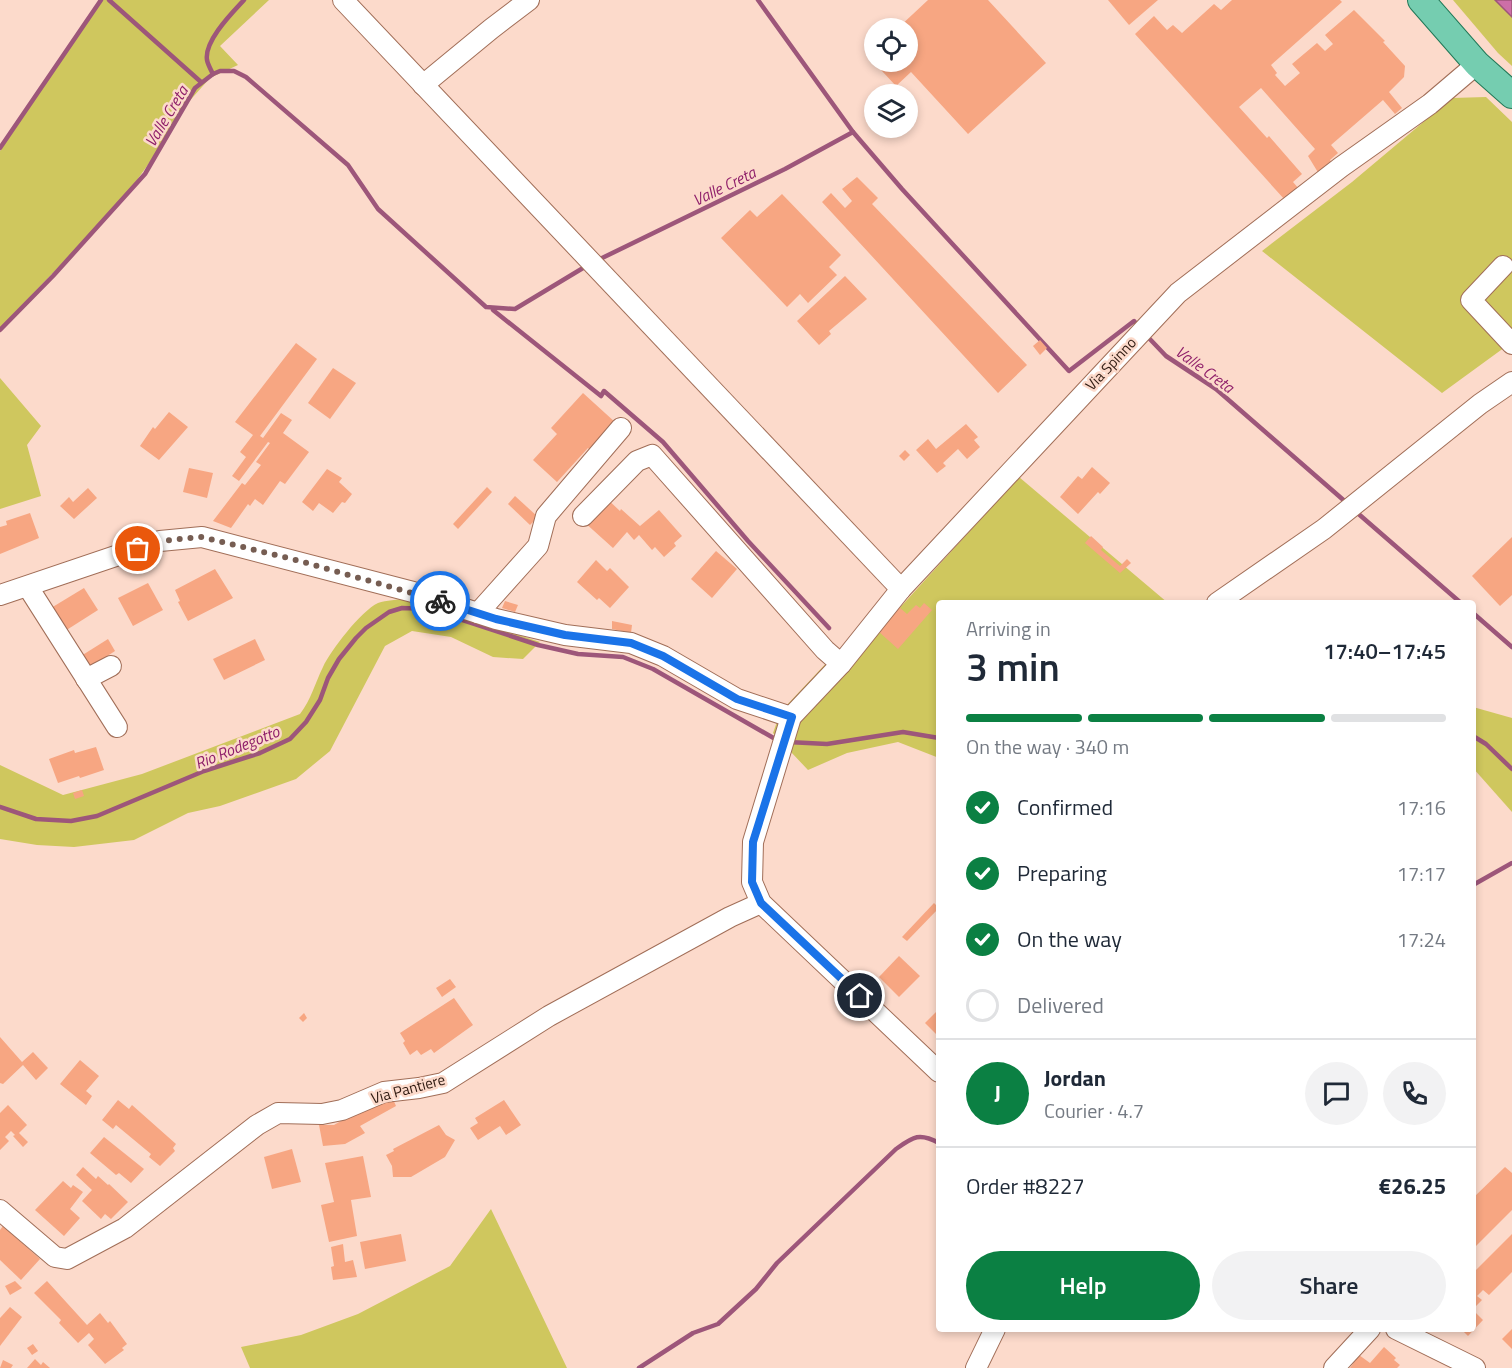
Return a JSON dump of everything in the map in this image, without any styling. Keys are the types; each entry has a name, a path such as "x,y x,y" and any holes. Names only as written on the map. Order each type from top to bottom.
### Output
{"main road":[{"path":"1421,0 1478,64 1512,95"}],"street":[{"path":"343,0 901,589"},
{"path":"423,85 529,0"},
{"name":"Via Spinno","path":"792,717 841,664 901,589 1178,293 1341,167 1430,104 1478,64"},
{"path":"1503,266 1471,300 1512,344"},
{"path":"1222,600 1339,517 1480,404 1512,382"},
{"path":"478,613 538,546 546,516 621,428"},
{"path":"583,516 637,461 652,455 825,650 841,664"},
{"path":"0,595 160,541 202,537 413,592 478,613 565,635 631,643 663,656 737,699 792,717 753,842 752,882 761,903 936,1068"},
{"path":"28,586 117,727"},
{"path":"86,679 111,666"},
{"name":"Via Pantiere","path":"730,917 752,882"},
{"name":"Via Pantiere","path":"0,1210 55,1257 67,1259 125,1228 257,1125 278,1113 322,1114 342,1110 384,1092 443,1083 549,1016 730,917 761,903"},
{"path":"976,1368 994,1332"},
{"path":"1334,1368 1367,1332"},
{"path":"1402,1332 1475,1368"}],"shaded area":[{"path":"102,0 269,0 220,46 238,65 210,78 185,106 122,201 0,328 0,151"},
{"path":"1453,0 1495,0 1512,17 1512,66 1498,53"},
{"path":"1495,0 1512,0 1512,17"},
{"path":"1486,97 1512,122 1512,342 1442,393 1262,251 1352,182 1452,98"},
{"path":"0,378 41,426 27,445 41,496 0,509"},
{"path":"1019,477 1164,600 936,600 936,757 898,742 847,753 808,770 773,733 779,716 832,657 875,635"},
{"path":"406,598 540,642 523,659 493,657 451,637 412,631 385,646 330,751 296,779 220,806 188,813 134,840 74,847 37,845 0,839 0,765 63,795 142,774 300,714 327,660 355,622 378,603"},
{"path":"1476,708 1512,718 1512,812 1476,771"},
{"path":"491,1209 567,1368 250,1368 241,1347 301,1335 358,1314 450,1266"}],"building":[{"path":"928,0 988,0 1046,63 968,134 911,72 918,72 918,18 909,18"},
{"path":"1108,0 1158,0 1129,25"},
{"path":"1232,0 1340,0 1342,2 1271,65 1277,73 1275,75 1285,86 1300,73 1292,64 1317,43 1325,51 1333,44 1325,35 1354,10 1385,41 1383,42 1405,66 1404,77 1389,92 1402,108 1395,114 1383,100 1331,145 1338,153 1330,160 1332,163 1319,174 1308,156 1315,149 1261,88 1239,107 1267,138 1269,136 1302,174 1293,182 1299,189 1285,200 1135,34 1154,16 1167,30 1173,25 1182,33 1214,4 1221,10"},
{"path":"883,72 911,72 898,84 894,84"},
{"path":"857,177 878,198 872,204 1027,365 998,393 822,202 831,193 845,208 852,201 842,189"},
{"path":"782,194 841,255 829,267 837,275 808,303 800,294 787,307 721,238 750,210 757,217"},
{"path":"845,276 867,299 829,331 831,334 819,345 797,321"},
{"path":"1040,340 1047,348 1040,355 1033,346"},
{"path":"296,343 317,359 260,436 263,438 281,413 292,420 283,433 309,452 285,484 280,481 263,505 255,499 250,506 248,504 231,528 213,521 242,483 245,485 261,465 256,462 270,443 268,442 239,481 232,476 246,457 240,452 253,435 235,422"},
{"path":"333,368 356,383 330,419 308,403"},
{"path":"583,393 616,423 591,451 588,448 557,482 533,460 557,434 551,428"},
{"path":"169,412 188,427 159,460 140,446 153,427 155,429"},
{"path":"966,424 978,437 974,440 980,447 967,459 958,449 943,463 946,466 937,473 916,450 928,439 936,449"},
{"path":"905,450 910,455 904,461 899,456"},
{"path":"1092,467 1110,483 1100,494 1098,492 1078,514 1060,497 1078,476 1082,479"},
{"path":"189,468 213,473 207,498 183,492"},
{"path":"327,469 342,478 339,482 352,494 333,513 319,503 313,511 302,502"},
{"path":"487,487 492,492 458,529 453,524"},
{"path":"88,488 97,498 74,519 60,506 69,497 73,502"},
{"path":"515,496 538,517 530,525 508,504"},
{"path":"605,497 640,526 659,510 682,536 674,543 676,546 664,557 655,547 652,550 639,535 634,540 627,532 613,548 583,521"},
{"path":"30,513 39,538 0,554 0,527 7,525 6,521"},
{"path":"1091,536 1103,547 1101,550 1120,566 1127,559 1131,563 1120,573 1085,543"},
{"path":"1512,537 1512,595 1500,606 1472,576"},
{"path":"716,551 737,569 712,598 691,579"},
{"path":"596,560 607,571 610,568 629,587 610,608 577,582"},
{"path":"215,569 233,598 188,621 178,602 180,601 175,590"},
{"path":"148,583 163,610 133,626 118,598"},
{"path":"84,588 98,610 65,631 51,608"},
{"path":"505,601 518,605 515,612 502,608"},
{"path":"924,603 932,610 898,649 878,631 899,607 907,614 916,605 920,608"},
{"path":"612,621 632,625 631,633 612,629"},
{"path":"108,639 115,651 89,668 81,656"},
{"path":"255,639 265,660 224,680 213,659"},
{"path":"96,747 104,770 58,783 49,759 74,750 75,753"},
{"path":"82,790 84,796 75,799 73,793"},
{"path":"934,903 936,905 936,911 907,941 902,937"},
{"path":"899,956 920,976 899,997 879,977"},
{"path":"450,979 456,987 442,997 436,988"},
{"path":"454,998 473,1025 434,1053 431,1049 421,1055 417,1050 410,1055 400,1033"},
{"path":"936,1012 936,1034 925,1023"},
{"path":"304,1013 307,1018 303,1022 299,1018"},
{"path":"0,1037 22,1062 33,1052 48,1068 36,1080 23,1065 3,1084 0,1083"},
{"path":"80,1060 99,1076 86,1091 92,1096 86,1105 60,1084"},
{"path":"392,1097 396,1106 360,1126 365,1133 345,1144 323,1146 319,1125 334,1125"},
{"path":"118,1100 129,1109 132,1105 176,1144 173,1148 175,1151 160,1166 149,1157 151,1154 116,1125 113,1129 102,1120"},
{"path":"504,1100 521,1125 506,1135 500,1126 478,1140 470,1128 478,1123 475,1118"},
{"path":"8,1105 27,1125 19,1133 28,1142 23,1147 11,1131 5,1137 9,1141 0,1150 0,1113"},
{"path":"439,1125 446,1135 455,1140 445,1157 411,1177 393,1177 392,1166 386,1155"},
{"path":"104,1137 144,1169 131,1183 119,1173 116,1175 90,1153"},
{"path":"292,1149 301,1182 272,1189 264,1157"},
{"path":"363,1156 371,1197 351,1200 357,1236 329,1242 321,1205 334,1202 325,1163"},
{"path":"83,1167 96,1179 98,1176 109,1184 128,1202 111,1219 105,1214 101,1219 82,1201 92,1190 76,1175"},
{"path":"1505,1167 1512,1173 1512,1210 1476,1246 1476,1195"},
{"path":"63,1181 71,1188 73,1185 83,1192 70,1209 80,1218 64,1236 35,1210"},
{"path":"3,1226 40,1259 21,1280 0,1260 0,1230"},
{"path":"401,1234 406,1261 365,1269 360,1242"},
{"path":"1512,1234 1512,1272 1489,1295 1483,1290 1477,1296 1482,1300 1476,1306 1476,1270"},
{"path":"343,1244 345,1262 353,1260 357,1277 333,1280 331,1267 334,1266 331,1247"},
{"path":"15,1281 22,1288 10,1295 5,1286"},
{"path":"47,1281 87,1325 100,1313 108,1323 110,1321 127,1344 122,1348 124,1350 105,1364 88,1345 94,1339 89,1333 78,1343 59,1323 61,1320 34,1293"},
{"path":"10,1307 22,1317 0,1346 0,1318"},
{"path":"1476,1313 1483,1320 1476,1327"},
{"path":"1512,1329 1512,1349 1502,1339"},
{"path":"33,1344 38,1351 32,1355 27,1348"},
{"path":"1384,1347 1396,1358 1394,1360 1400,1365 1397,1368 1350,1368 1359,1355 1370,1363"},
{"path":"35,1359 41,1365 43,1362 50,1368 27,1368"},
{"path":"3,1360 13,1365 11,1368 0,1368"}],"waterway":[{"path":"0,148 101,0"},
{"path":"109,0 201,82"},
{"path":"213,74 207,60 210,44 220,28 244,0"},
{"name":"Valle Creta","path":"758,0 853,132 902,189 1069,371 1134,321 1138,326"},
{"name":"Valle Creta","path":"0,330 53,276 145,174 195,88 220,71 234,71 246,77 348,165 378,209 486,307 515,309 588,265"},
{"name":"Valle Creta","path":"598,260 785,169 853,132"},
{"path":"493,310 601,396 604,391 663,442 748,541 829,628"},
{"name":"Valle Creta","path":"1146,335 1166,356 1216,389 1348,504"},
{"name":"Valle Creta","path":"1354,510 1458,600"},
{"name":"Rio Rodegotto","path":"0,807 36,819 71,821 97,816 204,771 260,753 290,739 306,722 320,700 328,678 339,659 356,638 389,612 402,608 429,609 538,645 578,654 623,657 653,669 777,740"},
{"name":"Valle Creta","path":"1476,616 1512,647"},
{"name":"Rio Rodegotto","path":"788,742 827,744 903,732 936,738"},
{"name":"Rio Rodegotto","path":"1476,738 1486,744 1512,769"},
{"path":"1476,883 1512,863"},
{"path":"639,1368 693,1333 718,1324 756,1289 777,1263 896,1149 916,1137 936,1142"}],"way so far":[{"path":"138,549 160,541 202,537 296,560 440,601"}],"route":[{"path":"440,601 496,619 565,635 631,643 663,656 737,699 792,717 753,842 752,882 761,903 860,996"}]}
